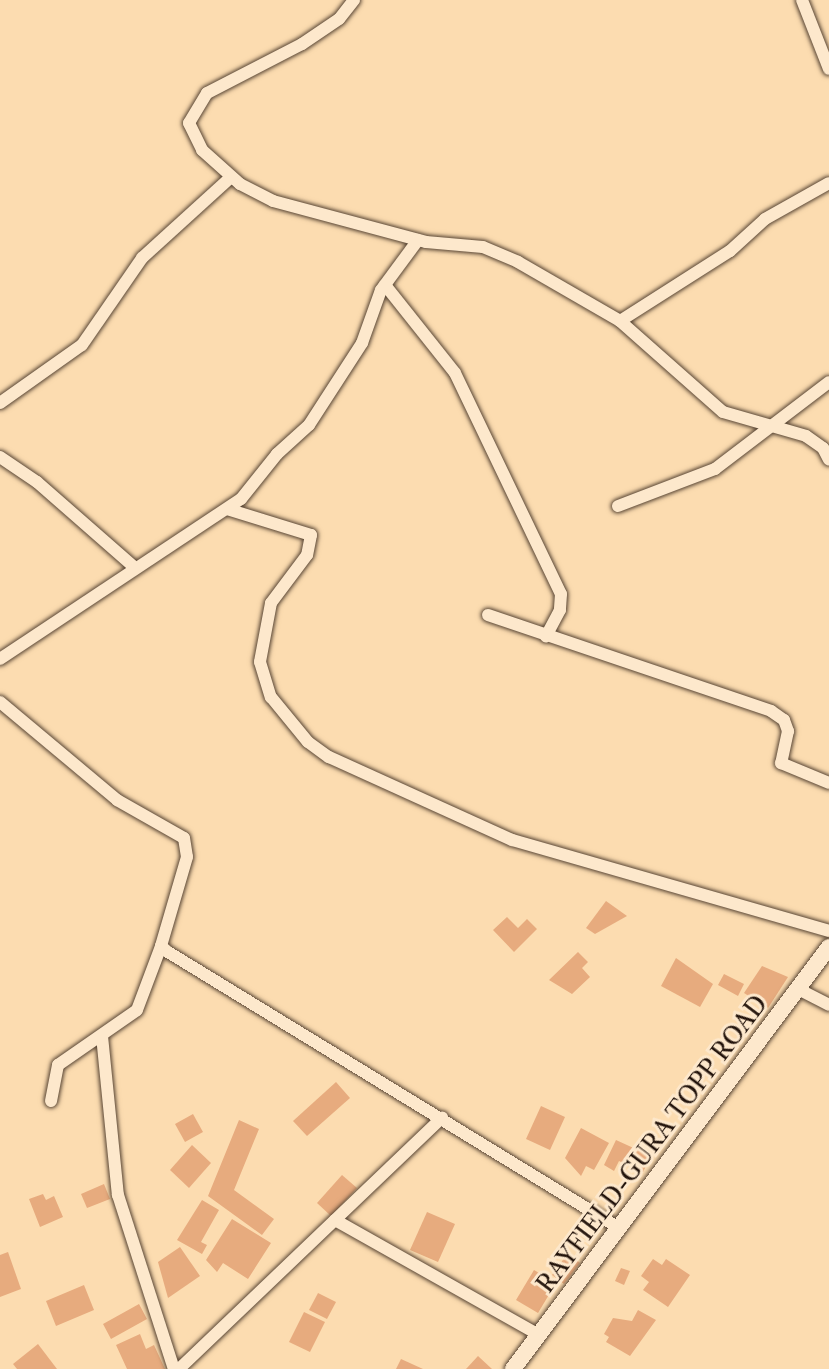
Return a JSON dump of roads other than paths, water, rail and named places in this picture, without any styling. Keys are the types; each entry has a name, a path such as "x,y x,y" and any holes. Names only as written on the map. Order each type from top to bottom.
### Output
{"street":[{"path":"354,0 339,19 207,93 193,109 191,132 202,150 231,177 273,201 418,240 483,247 620,321 723,412 806,436 829,460"},
{"path":"802,0 824,44 829,69"},
{"path":"0,403 82,345 142,258 231,177"},
{"path":"620,321 730,251 765,219 829,183"},
{"path":"0,659 134,567 227,509 309,425 362,343 385,285 418,240"},
{"path":"385,285 455,373 561,594 560,610 546,636"},
{"path":"618,506 715,469 829,382"},
{"path":"0,457 37,482 134,567"},
{"path":"227,509 311,535 307,555 271,603 260,662 271,697 308,742 329,757 512,840 829,931"},
{"path":"488,615 771,711 784,720 788,731 781,763 829,783"},
{"path":"0,702 117,800 184,838 187,857 161,946 137,1010 58,1065 51,1101"},
{"path":"161,946 619,1228"},
{"name":"RAYFIELD-GURA TOPP ROAD","path":"513,1369 829,947"},
{"path":"798,989 829,1005"},
{"path":"102,1036 118,1195 177,1369 442,1118"},
{"path":"335,1220 539,1335"}]}
